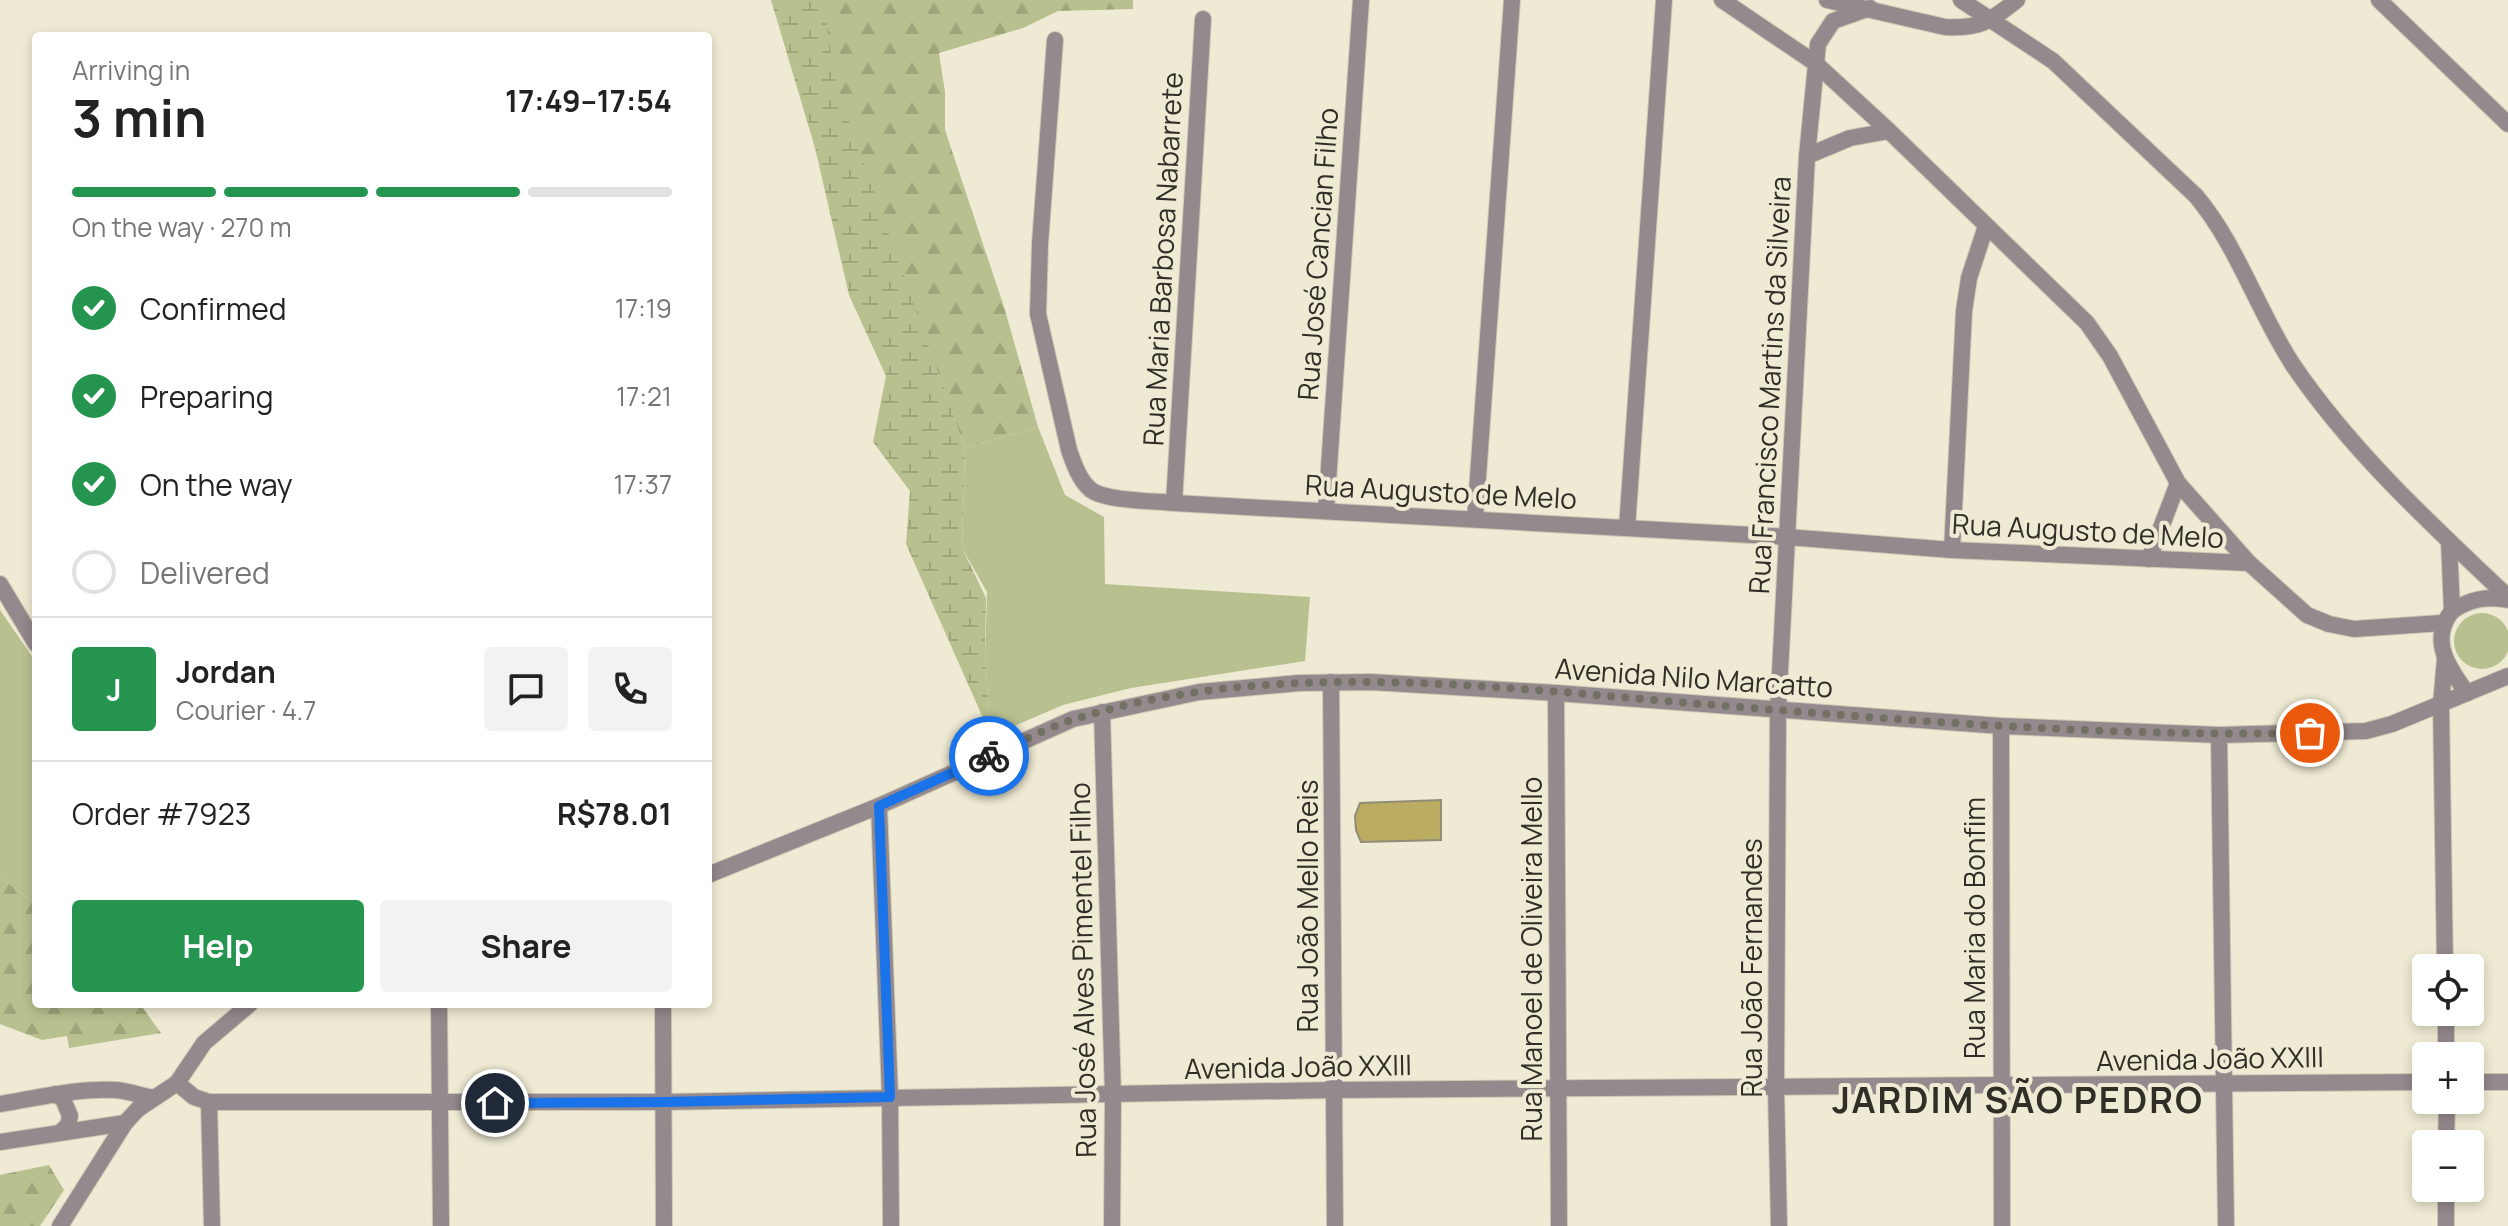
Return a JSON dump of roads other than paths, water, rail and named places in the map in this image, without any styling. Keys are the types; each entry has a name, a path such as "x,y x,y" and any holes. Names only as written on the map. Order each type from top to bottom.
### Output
{"street":[{"name":"Rua José Cancian Filho","path":"1326,511 1361,0"},
{"path":"1475,519 1512,0"},
{"path":"1627,528 1664,0"},
{"path":"1722,0 1815,63 2087,323 2110,356 2178,483 2249,563 2307,615 2354,629 2447,617 2464,603 2492,597 2508,598"},
{"path":"1821,0 1833,21 1870,8"},
{"path":"1827,0 1945,27 1974,27 1990,21 2017,0"},
{"path":"1961,0 2053,61 2196,196 2216,220 2292,363 2348,436 2508,598"},
{"path":"2379,0 2508,124"},
{"name":"Rua Maria Barbosa Nabarrete","path":"1174,503 1203,19"},
{"name":"Rua Francisco Martins da Silveira","path":"1778,710 1807,156 1818,44 1833,21"},
{"name":"Rua Augusto de Melo","path":"1055,40 1038,314 1069,450 1076,470 1092,491 1174,503 1787,537 1952,550 2249,563"},
{"path":"1807,156 1850,138 1889,131"},
{"path":"1952,550 1964,311 1969,278 1986,226"},
{"path":"2149,559 2178,483"},
{"path":"2449,541 2447,617 2441,645 2445,659 2467,693"},
{"path":"0,584 32,637"},
{"path":"2445,659 2441,704 2445,954"},
{"name":"Avenida Nilo Marcatto","path":"712,873 879,806 1073,719 1199,692 1331,682 1556,693 2001,726 2219,735 2366,731 2392,724 2508,676"},
{"name":"Rua João Mello Reis","path":"1331,682 1335,1226"},
{"name":"Rua Manoel de Oliveira Mello","path":"1556,693 1559,1226"},
{"name":"Rua João Fernandes","path":"1778,710 1776,1088 1779,1226"},
{"name":"Rua José Alves Pimentel Filho","path":"1102,712 1113,1096 1112,1226"},
{"name":"Rua Maria do Bonfim","path":"2001,726 2002,1226"},
{"path":"2219,735 2226,1226"},
{"path":"879,806 890,1097 891,1226"},
{"path":"60,1226 125,1123 138,1109 177,1083 204,1043 245,1008"},
{"path":"439,1008 441,1226"},
{"path":"663,1008 664,1226"},
{"name":"Avenida João XXIII","path":"209,1102 664,1102 1334,1090 2412,1082"},
{"path":"2484,1082 2508,1082"},
{"path":"177,1083 194,1097 209,1102 212,1226"},
{"path":"0,1104 55,1094 118,1090 154,1098"},
{"path":"55,1094 69,1106 68,1125 61,1132"},
{"path":"0,1142 125,1123"},
{"path":"2446,1202 2446,1226"}],"district":[{"name":"JARDIM SÃO PEDRO","path":"2018,1099"}]}
